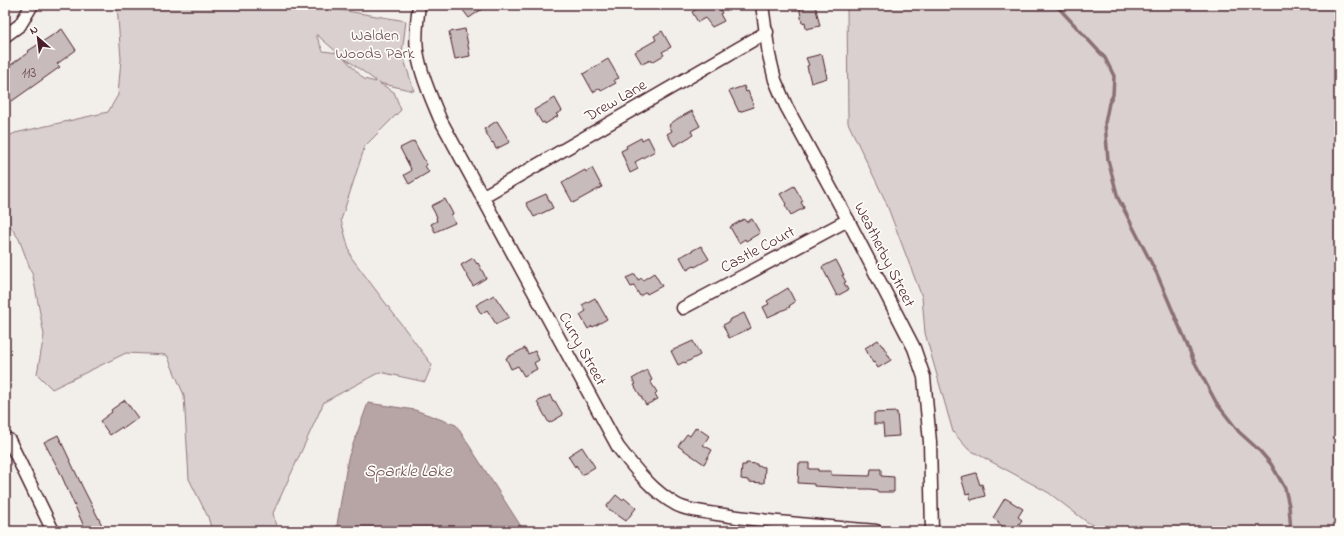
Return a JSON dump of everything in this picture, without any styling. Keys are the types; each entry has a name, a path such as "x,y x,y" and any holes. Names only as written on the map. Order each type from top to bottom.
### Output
{"street":[{"path":"5,36 20,25 32,5"},
{"name":"Curry Street","path":"419,5 417,50 423,76 440,119 618,447 635,469 658,491 677,505 703,512 758,521 828,529 876,531"},
{"name":"Weatherby Street","path":"762,5 769,55 775,80 786,106 848,220 914,348 924,378 930,442 932,531"},
{"name":"Drew Lane","path":"482,197 766,32"},
{"name":"Castle Court","path":"683,308 848,220"},
{"path":"7,441 53,531"}],"green space":[{"name":"Walden Woods Park","path":"117,5 311,5 406,21 402,53 414,91 379,83 394,92 401,110 365,146 341,220 351,257 432,365 425,382 380,372 324,402 273,513 277,531 212,531 208,517 189,479 184,395 167,355 126,353 52,389 37,374 44,335 33,276 19,239 5,219 5,138 15,133 108,112 118,95 121,59","holes":["317,35 338,53 323,51","342,56 376,81 376,82 364,79"]},
{"path":"847,5 1339,5 1339,531 1106,531 1087,522 1049,493 968,449 953,432 925,333 922,297 885,200 848,123"}],"water":[{"name":"Sparkle Lake","path":"368,403 415,410 456,425 524,531 336,531 348,458"}],"building":[{"path":"459,5 488,5 469,18"},
{"path":"703,5 718,5 722,13 720,14 724,21 712,27 705,18 698,22 692,12"},
{"path":"799,5 815,5 820,26 806,29 805,22 802,23"},
{"path":"62,29 76,50 57,64 60,67 12,101 9,97 5,100 5,69 29,52 28,51"},
{"path":"465,29 470,56 455,59 449,32"},
{"path":"662,31 671,47 662,52 664,55 652,62 651,60 642,64 635,52 656,40 654,36"},
{"path":"822,54 827,78 811,83 807,66 809,65 806,58"},
{"path":"608,59 619,78 614,80 616,83 601,91 600,88 593,92 583,74"},
{"path":"744,86 746,92 748,91 754,107 739,112 729,91"},
{"path":"555,98 562,111 556,114 558,116 545,124 544,122 542,123 534,110"},
{"path":"692,111 700,126 691,131 693,135 674,146 667,134 672,131 669,125"},
{"path":"497,121 510,142 496,149 484,129"},
{"path":"648,137 655,151 635,162 638,169 630,173 621,151 627,148 626,146 641,138 642,140"},
{"path":"414,141 427,165 425,166 429,172 409,184 404,175 411,171 411,169 400,148"},
{"path":"592,168 602,187 573,203 562,183 585,170 586,172"},
{"path":"794,186 803,201 801,202 804,208 791,215 780,194"},
{"path":"546,194 553,208 534,217 526,203"},
{"path":"445,199 453,214 451,215 455,223 435,232 431,224 437,221 437,217 431,206"},
{"path":"744,219 746,222 752,219 760,233 746,241 745,239 739,243 730,227"},
{"path":"701,246 709,259 687,270 680,257"},
{"path":"473,258 477,264 478,263 486,278 473,286 461,265"},
{"path":"836,260 844,275 842,275 846,282 844,283 848,290 837,296 822,267"},
{"path":"654,273 662,286 640,296 634,286 631,287 626,278 635,274 638,280 642,278 643,280"},
{"path":"788,288 795,302 789,306 790,307 768,317 763,307 769,304 767,301"},
{"path":"494,295 509,317 496,324 487,310 481,314 476,305"},
{"path":"595,298 607,319 588,329 580,315 586,311 582,305"},
{"path":"744,313 751,328 729,338 723,325 729,322 729,320"},
{"path":"878,340 891,360 878,368 874,362 873,363 865,348"},
{"path":"693,341 700,355 678,365 671,351"},
{"path":"525,348 528,354 535,351 539,360 534,363 537,369 524,376 518,366 511,369 506,358"},
{"path":"647,370 652,380 650,381 657,392 655,394 658,399 646,405 632,379"},
{"path":"550,395 553,402 555,401 563,415 549,423 537,402"},
{"path":"125,400 138,418 123,429 122,427 110,435 100,421 112,412 111,410"},
{"path":"897,412 899,436 884,437 883,424 874,424 874,413"},
{"path":"696,427 709,436 703,445 712,450 704,464 678,446 687,434 690,436"},
{"path":"58,435 105,531 86,531 59,470 44,442"},
{"path":"582,447 595,467 582,475 568,456"},
{"path":"746,463 757,464 757,466 765,467 764,483 748,482 748,480 741,479 742,465 746,465"},
{"path":"799,463 809,463 809,469 831,471 831,475 870,476 871,469 881,469 881,476 894,477 894,492 877,492 877,490 870,489 848,489 798,483"},
{"path":"976,473 980,485 982,484 985,496 971,500 969,493 966,494 961,477"},
{"path":"616,495 622,500 624,498 636,508 626,521 606,507"},
{"path":"1005,498 1023,509 1018,517 1022,520 1014,531 1010,531 993,518"}],"waterway":[{"path":"1056,5 1105,58 1114,76 1113,95 1109,103 1105,123 1108,160 1118,198 1157,274 1194,361 1217,404 1239,432 1259,450 1271,464 1285,488 1289,506 1291,531"}]}
